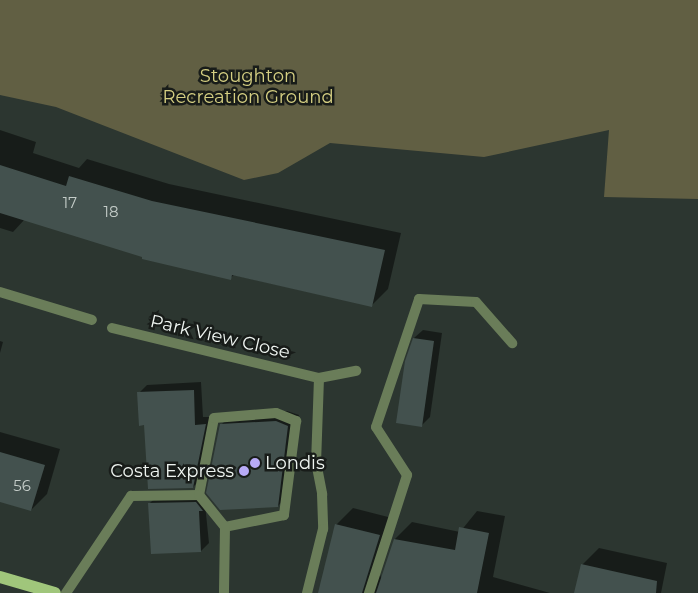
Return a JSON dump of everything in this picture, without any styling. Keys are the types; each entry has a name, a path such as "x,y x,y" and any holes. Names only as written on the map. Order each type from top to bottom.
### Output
{"main road":[{"path":"0,577 55,593"}],"street":[{"path":"0,292 92,320"},
{"path":"369,593 407,475 376,427 419,299 476,302 512,343"},
{"name":"Park View Close","path":"112,328 319,378 356,371"},
{"path":"307,593 323,529 322,494 316,462 319,378"},
{"path":"199,495 214,418 276,413 296,421 284,515 226,527"},
{"path":"199,495 226,527 224,593"},
{"path":"66,593 131,496 199,495"}],"green space":[{"name":"Stoughton Recreation Ground","path":"0,0 698,0 698,199 604,197 609,130 484,157 330,143 278,173 244,180 56,107 0,95"}],"building":[{"path":"0,165 66,186 69,176 152,201 385,250 372,307 232,275 231,280 142,259 142,257 0,213"},
{"path":"413,338 434,341 422,427 396,423 405,361"},
{"path":"194,390 195,425 206,424 193,488 148,489 144,425 139,426 137,392"},
{"name":"Londis","path":"276,421 288,426 278,507 220,510 206,493 220,424"},
{"path":"0,452 45,465 31,511 0,502"},
{"path":"196,502 203,511 199,511 201,552 151,554 148,503"},
{"path":"335,524 380,535 362,593 318,593"},
{"path":"459,527 489,533 477,593 376,593 394,539 455,550"},
{"path":"581,564 657,581 656,593 574,593"}],"place":[{"name":"Londis","path":"255,463"},
{"name":"Costa Express","path":"244,471"}]}
